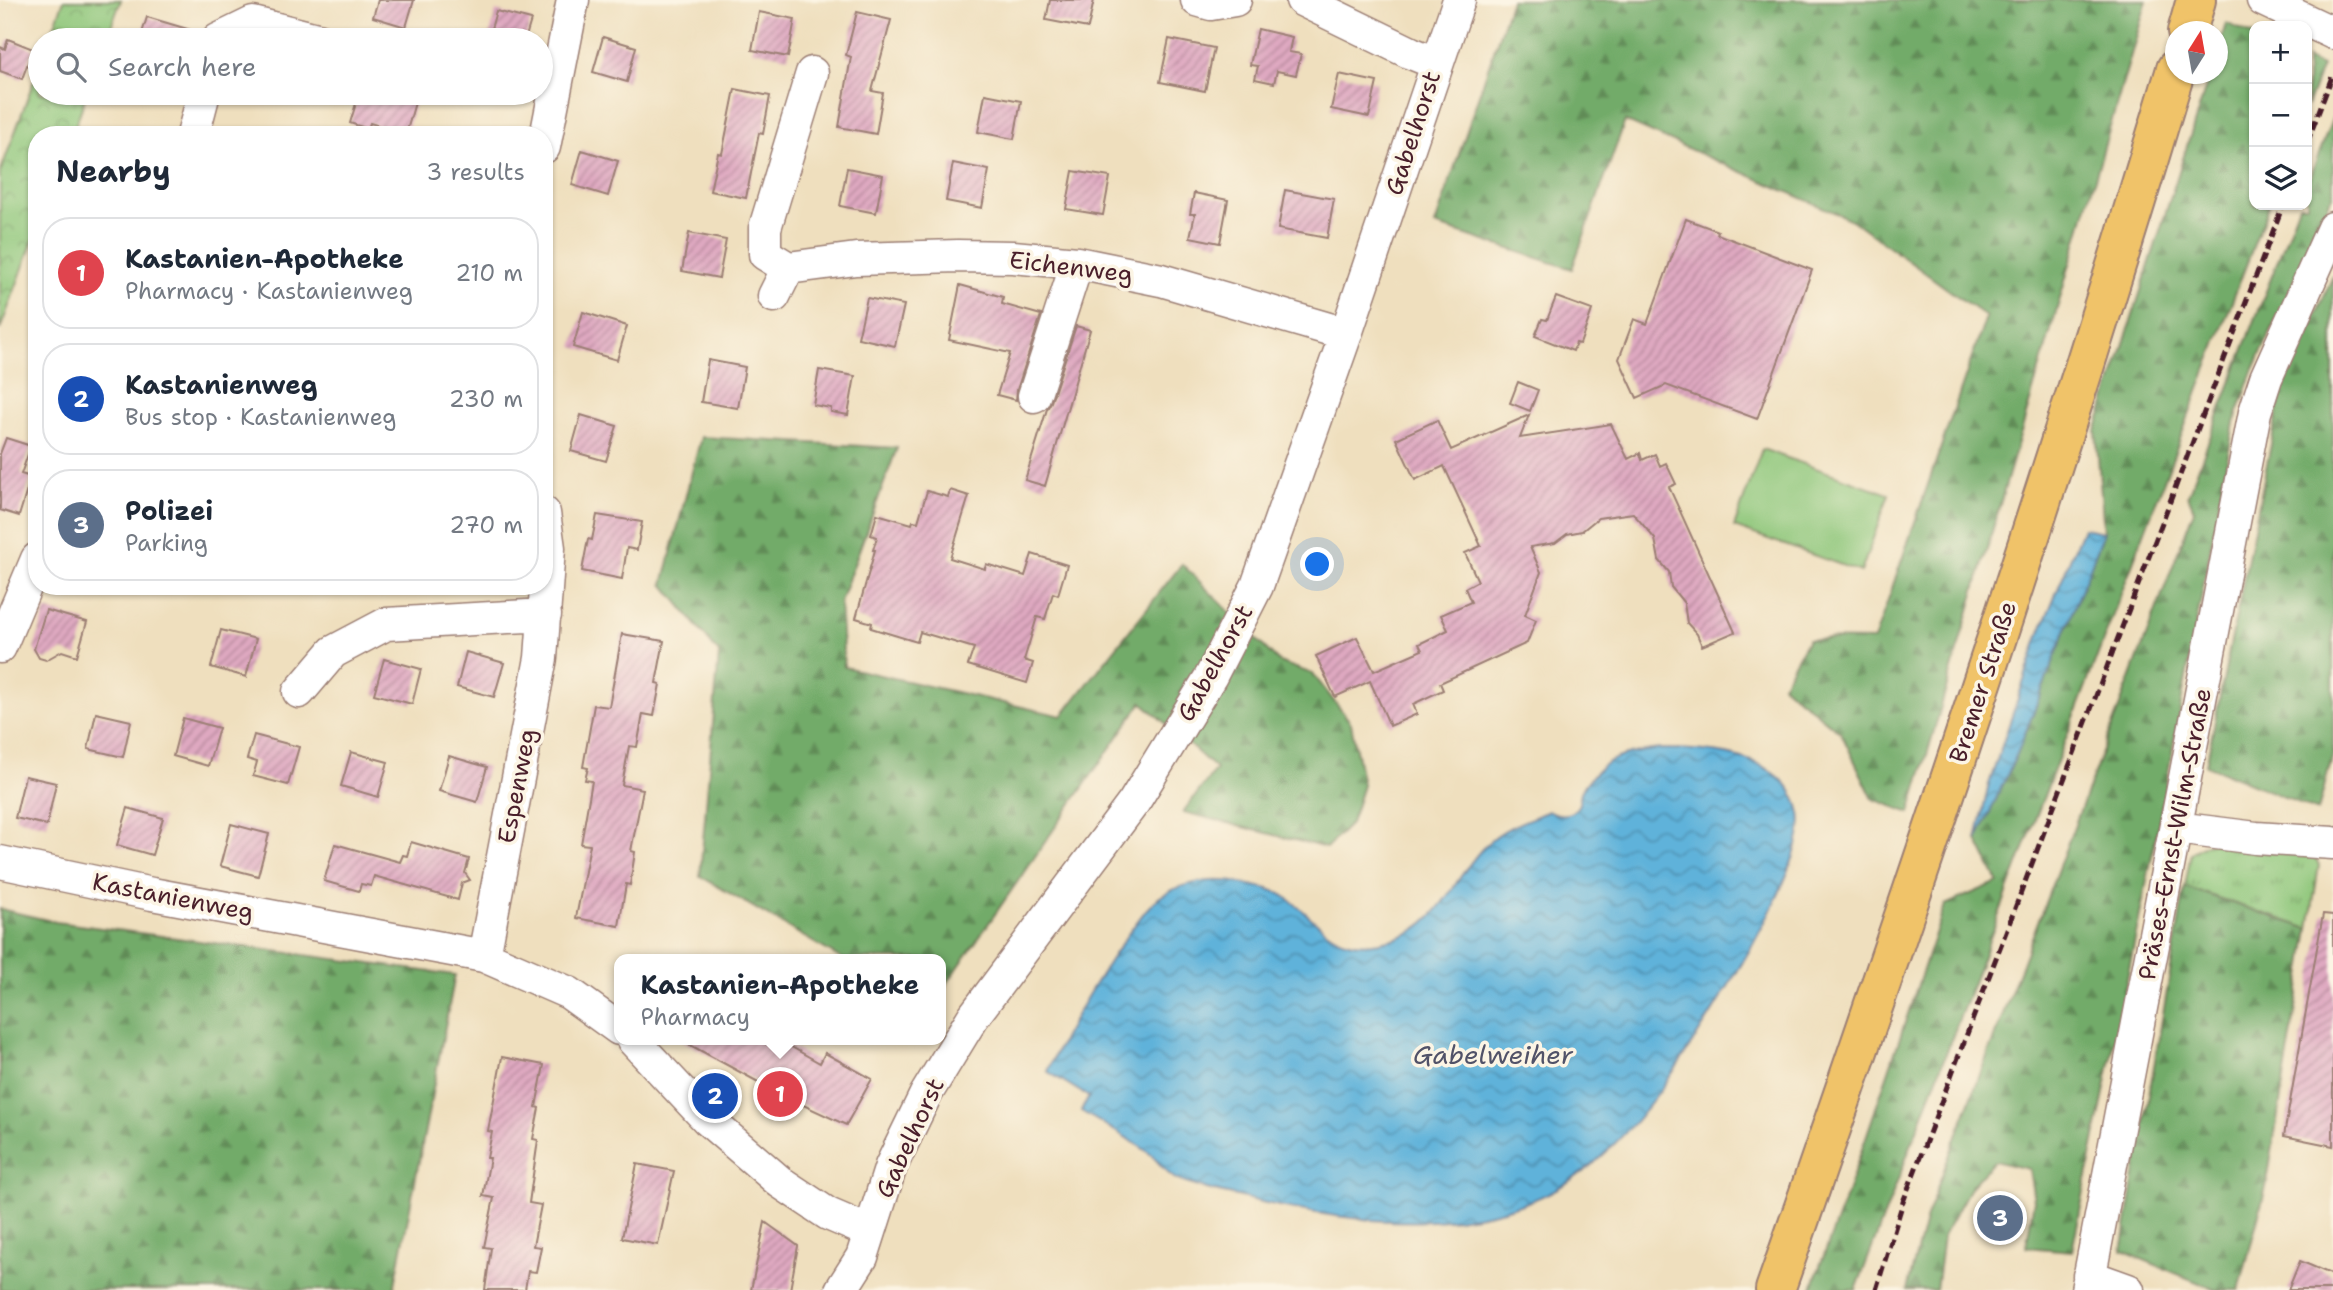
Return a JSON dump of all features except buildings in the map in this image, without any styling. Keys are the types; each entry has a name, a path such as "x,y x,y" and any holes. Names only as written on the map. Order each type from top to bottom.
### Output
{"main road":[{"path":"2190,21 2196,0"},
{"name":"Bremer Straße","path":"1775,1290 1908,910 2043,500 2170,84"}],"street":[{"path":"553,58 573,0"},
{"path":"1197,0 1211,4 1235,0"},
{"path":"1302,0 1436,63"},
{"path":"2263,0 2333,33"},
{"name":"Gabelhorst","path":"852,1283 891,1166 926,1094 973,1017 1134,802 1211,676 1257,586 1346,334 1436,63 1448,4"},
{"path":"243,28 253,23 273,28"},
{"path":"774,296 788,268 765,254 765,228 812,73"},
{"path":"195,126 201,105"},
{"path":"541,105 542,126"},
{"name":"Präses-Ernst-Wilm-Straße","path":"2088,1283 2255,412 2266,378 2333,229"},
{"name":"Eichenweg","path":"788,268 856,259 945,257 1013,257 1077,263 1161,279 1346,334"},
{"path":"1034,396 1077,263"},
{"path":"0,647 28,580"},
{"name":"Espenweg","path":"484,956 541,658 546,595"},
{"path":"299,692 333,652 386,624 545,615"},
{"path":"2176,828 2256,838 2333,843"},
{"name":"Kastanienweg","path":"0,862 152,894 484,956 569,993 614,1025"},
{"path":"637,1045 708,1120 780,1182 828,1214 870,1231"},
{"path":"2088,1283 2128,1290"}],"green space":[{"path":"64,0 121,0 110,28 54,28"},
{"path":"1511,0 2147,0 1910,813 1873,799 1841,733 1782,685 1808,639 1874,640 1986,317 1852,220 1625,121 1572,269 1435,225"},
{"path":"2228,24 2249,33 2249,210 2267,210 1856,1290 1811,1290 1846,1196 1945,905 1998,882 1977,840 2017,754 2104,532 2096,431 2207,84 2228,84"},
{"path":"2312,61 2322,66 2312,93"},
{"path":"28,97 28,105 83,105 75,126 28,126 28,254 0,330 0,173"},
{"path":"2333,117 2333,194 2254,369 2234,423 2159,821 2072,1251 2026,1247 2034,1200 2029,1169 1994,1161 1971,1186 1943,1236 1936,1290 1907,1290 1926,1217 2194,510 2188,495 2297,210 2312,210 2312,172"},
{"path":"2333,276 2333,753 2318,811 2206,765 2282,390"},
{"path":"701,437 897,448 840,602 844,667 1062,716 1182,564 1279,662 1313,674 1351,723 1363,785 1351,823 1326,848 1183,812 1216,769 1142,702 946,985 946,954 833,954 700,876 719,653 663,584"},
{"path":"1762,449 1889,494 1861,572 1734,527"},
{"path":"2208,843 2307,846 2319,865 2309,929 2185,887 2191,853"},
{"path":"2185,887 2309,929 2266,1187 2239,1290 2216,1290 2122,1251"},
{"path":"0,909 56,922 455,975 394,1290 0,1290"}],"water":[{"path":"2083,528 2104,532 2017,754 1977,840 1988,787 2041,630"},
{"name":"Gabelweiher","path":"1661,749 1723,753 1744,758 1763,766 1780,778 1792,793 1800,813 1800,830 1795,852 1775,902 1749,951 1666,1082 1613,1145 1593,1164 1556,1189 1515,1207 1472,1217 1427,1221 1381,1221 1336,1216 1249,1199 1174,1178 1141,1147 1081,1111 1089,1097 1047,1071 1084,1001 1128,934 1153,903 1172,890 1193,883 1214,881 1256,886 1286,897 1324,929 1346,941 1360,944 1397,938 1426,921 1477,855 1495,837 1517,824 1549,811 1561,815 1572,812 1578,806 1585,785 1605,764 1628,754"}],"railway":[{"path":"2312,130 2333,74"},
{"path":"1876,1290 1903,1202 2281,210"}],"place":[{"name":"Kastanien-Apotheke","path":"780,1094"},
{"name":"Kastanienweg","path":"715,1096"},
{"name":"Polizei","path":"2000,1218"}]}
